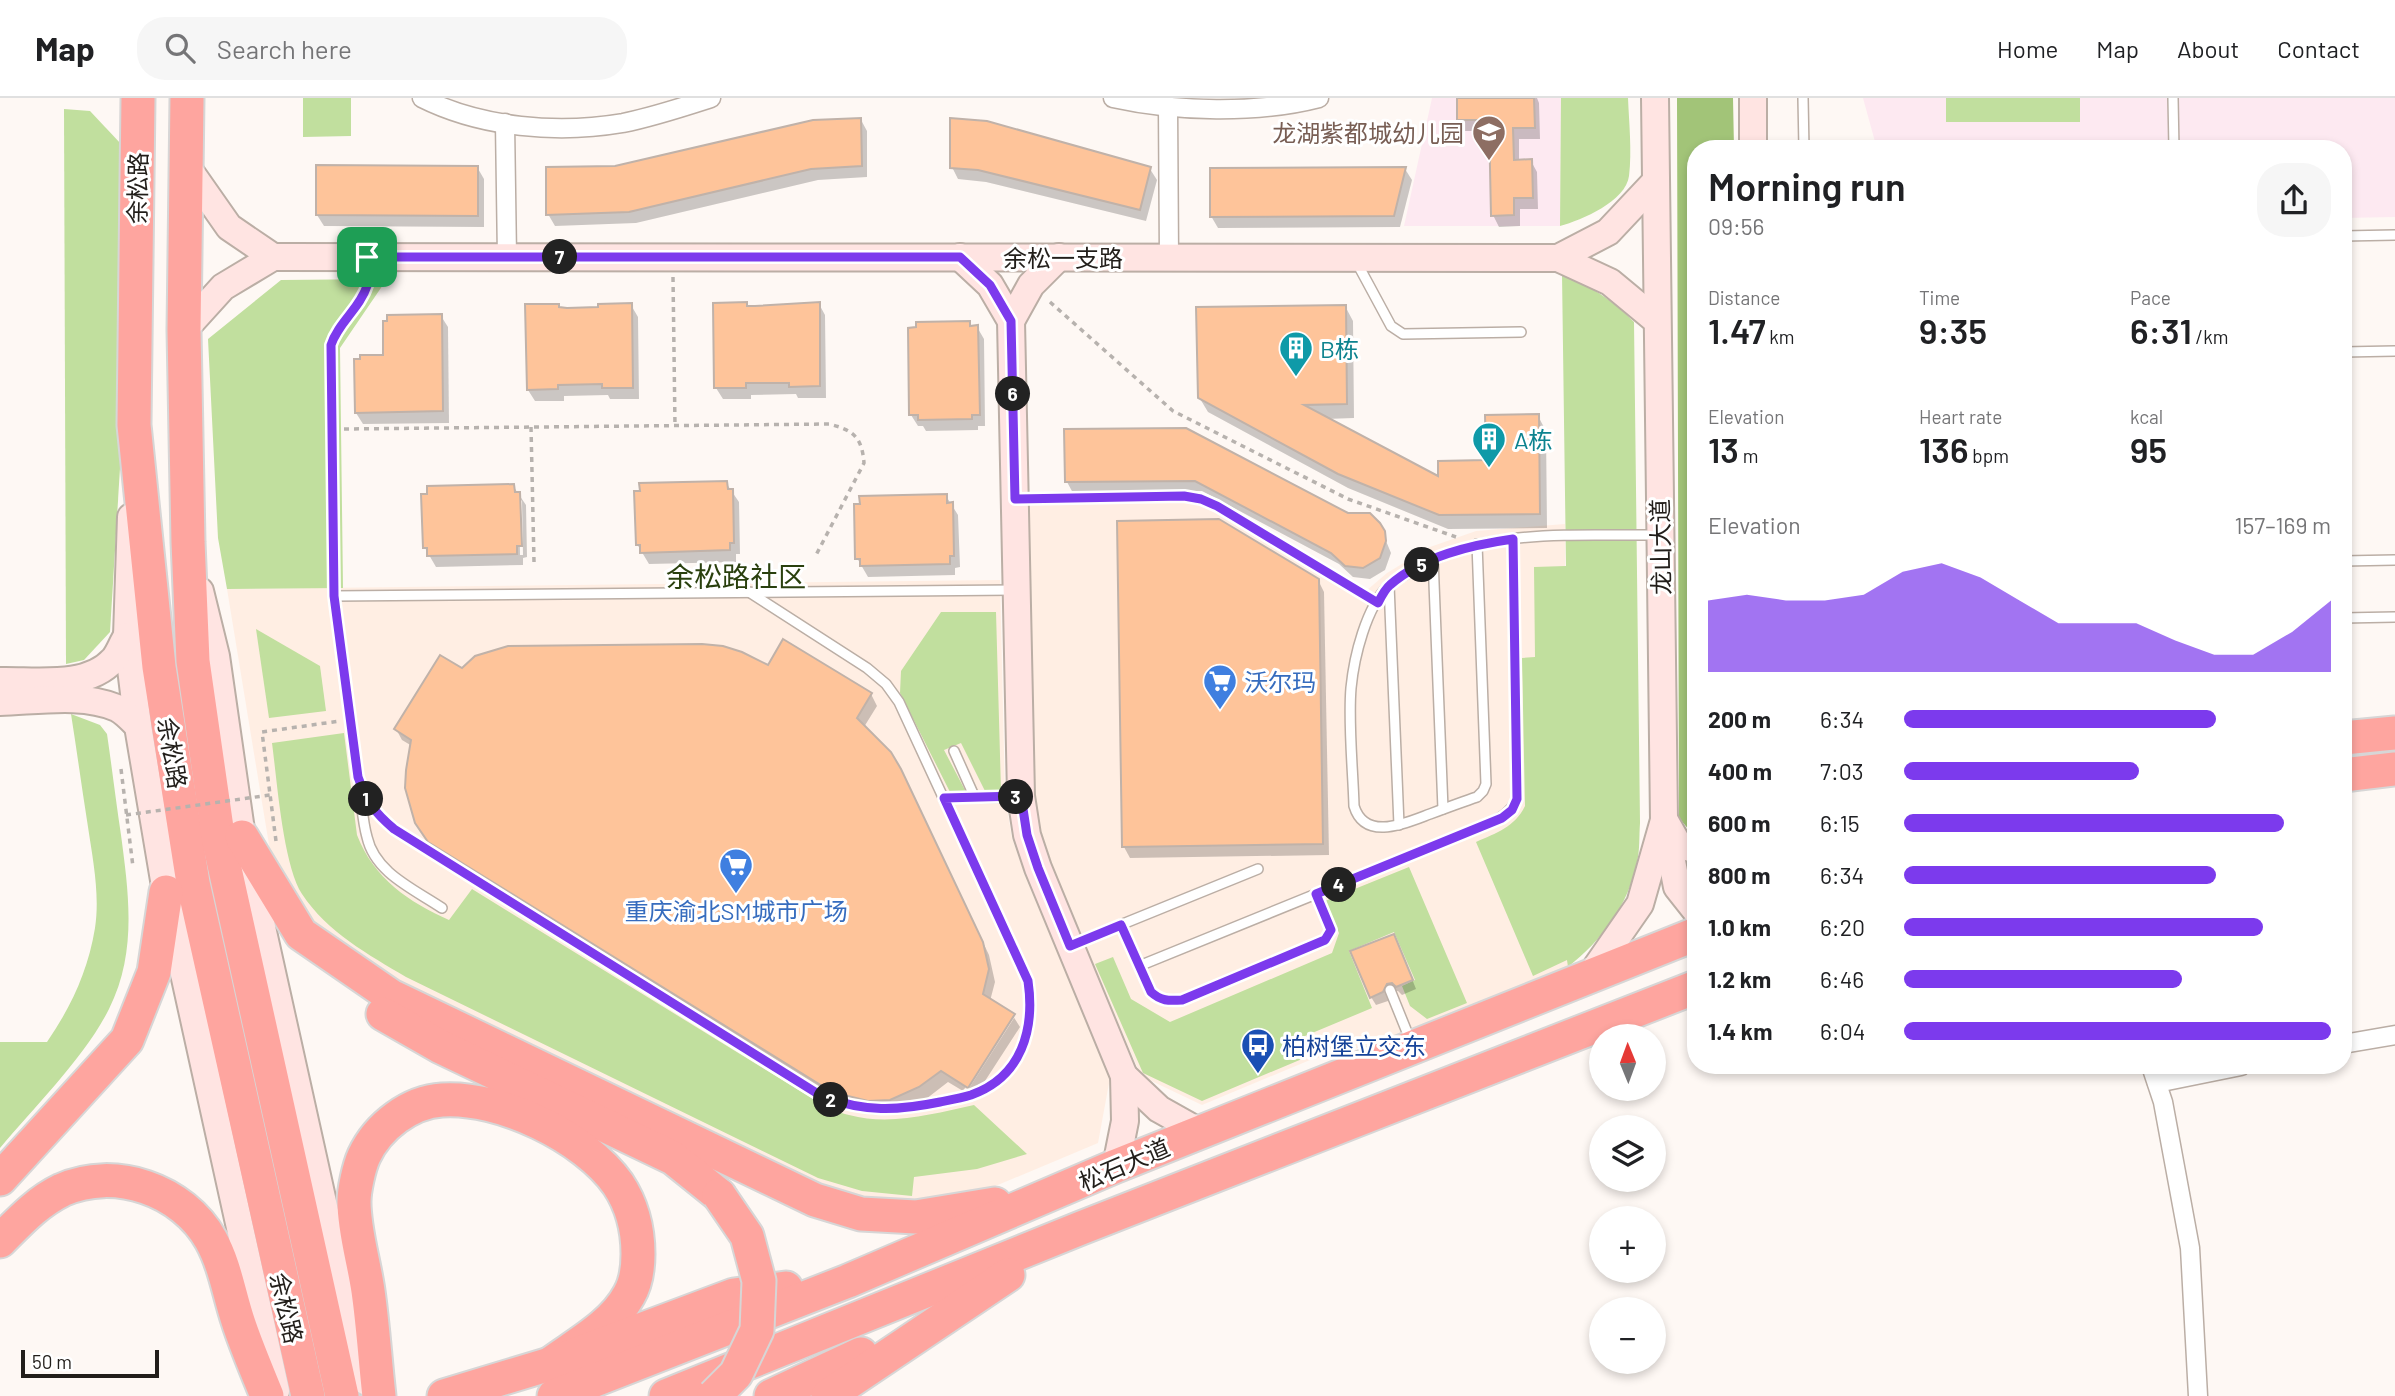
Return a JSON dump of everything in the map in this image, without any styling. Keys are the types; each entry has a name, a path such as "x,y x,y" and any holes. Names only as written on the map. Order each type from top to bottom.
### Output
{"highway":[{"name":"余松路","path":"138,98 134,425 159,667 262,1315 308,1396"},
{"name":"余松路","path":"187,98 184,330 193,661 219,842 344,1297 342,1396"},
{"path":"2352,737 2395,733"},
{"path":"2352,774 2395,769"},
{"path":"242,837 301,934 328,969 377,1011 439,1046 673,1158 719,1195 747,1236 759,1280 757,1330 736,1374 714,1396"},
{"path":"0,1210 60,1140 127,1040 154,972 166,891"},
{"path":"301,934 391,996 815,1200 862,1214 916,1217 975,1208 1066,1188"},
{"name":"松石大道","path":"552,1380 848,1280 1116,1166 1687,938"},
{"name":"松石大道","path":"666,1396 1081,1228 1687,991"},
{"path":"0,1179 114,1057"},
{"path":"379,1396 344,1297 354,1201 363,1157 381,1130 407,1110 441,1100 475,1102 506,1109 541,1124 576,1144 618,1184 631,1208 638,1237 638,1268 630,1295 552,1380 444,1396"},
{"path":"0,1241 33,1209 63,1190 97,1181 133,1182 166,1195 193,1216 211,1238 224,1268 262,1315 267,1396"},
{"path":"828,1396 991,1285 1081,1228"},
{"path":"771,1396 875,1347 991,1285"}],"street":[{"path":"422,98 469,116 505,123 572,127 622,123 711,98"},
{"path":"1113,98 1168,106 1248,108 1319,98"},
{"name":"龙山大道","path":"1590,976 1640,904 1664,820 1655,98"},
{"path":"1753,98 1753,140"},
{"path":"1168,106 1169,257"},
{"path":"505,123 507,257"},
{"path":"184,330 223,286 274,257 229,227 187,167"},
{"path":"1558,258 1608,232 1656,181"},
{"name":"余松一支路","path":"274,257 1558,258"},
{"path":"960,257 990,285 1011,321 1021,796 1027,835 1034,857 1124,1076 1125,1121 1116,1166"},
{"path":"1011,321 1031,285 1059,257"},
{"path":"1558,258 1611,282 1657,321"},
{"path":"134,425 127,636 138,726 166,891 262,1315 277,1396"},
{"path":"188,542 216,656 242,837 344,1297 370,1396"},
{"path":"0,681 72,680 97,672 113,660 127,636"},
{"path":"0,702 73,700 102,703 120,710 138,726"},
{"path":"1664,820 1678,845 1687,848"},
{"path":"1664,820 1676,887 1687,900"},
{"path":"2352,1042 2395,1035"},
{"path":"2154,1074 2163,1102 2190,1248 2198,1396"},
{"path":"1124,1076 1159,1109 1200,1132"}],"lane":[{"path":"1803,98 1804,140"},
{"path":"2173,98 2174,140"},
{"path":"2352,236 2395,235"},
{"path":"367,257 368,283 335,333 331,345 334,596 367,838 379,864 442,908"},
{"path":"1354,258 1391,326 1403,334 1521,332"},
{"path":"2352,352 2395,351"},
{"path":"1015,499 1088,497"},
{"path":"1477,544 1486,784 1477,797 1444,809 1399,825 1383,828 1371,825 1362,820 1354,806 1351,691 1356,655 1368,617 1389,585 1433,558 1477,544 1513,539 1660,535"},
{"path":"1139,966 1471,831 1502,818 1512,810 1517,799 1513,539"},
{"path":"1433,558 1444,809"},
{"path":"2352,561 2395,560"},
{"path":"1389,585 1399,825"},
{"path":"334,596 1017,590"},
{"path":"358,777 365,797 375,813 406,836 823,1097 851,1107 882,1110 917,1107 972,1095 998,1080 1019,1058 1030,1028 1028,981 899,702 886,684 867,668 749,592"},
{"path":"2352,618 2395,617"},
{"path":"954,751 975,798"},
{"path":"944,798 1021,796"},
{"path":"1070,946 1258,869"},
{"path":"1121,925 1151,992 1159,999 1182,1000 1325,940 1331,930 1316,894"},
{"path":"1390,990 1413,1047"}],"path":[{"path":"672,257 675,426"},
{"path":"1050,302 1173,411 1348,499 1477,544"},
{"path":"332,429 829,424 846,428 858,438 863,447 864,463 815,557"},
{"path":"531,427 534,562"},
{"path":"1088,497 1184,496 1201,499 1378,603"},
{"path":"276,846 262,732 351,719"},
{"path":"121,769 133,867"},
{"path":"127,815 270,795"}],"shaded area":[{"name":"龙湖紫都城幼儿园","path":"1432,98 1561,98 1560,226 1404,226"},
{"path":"1863,98 2395,98 2395,217 2352,218 2352,140 1875,140"},
{"path":"1186,492 1218,500 1366,591 1387,573 1430,547 1476,531 1565,524 1568,967 1389,1040 1310,1060 1202,1105 1141,1076 1052,872 1039,830 1035,787 1029,494"},
{"name":"重庆渝北SM城市广场","path":"1000,580 1005,797 1012,838 1026,878 1110,1078 1098,1143 974,1195 916,1202 867,1198 816,1185 402,986 321,930 296,898 271,857 227,589"}],"green space":[{"path":"303,98 351,98 351,136 303,137"},
{"path":"1561,98 1628,98 1630,157 1629,176 1620,194 1591,214 1560,226"},
{"path":"1677,98 1733,98 1734,140 1687,140 1687,827 1679,818"},
{"path":"1946,98 2080,98 2080,122 1946,122"},
{"path":"64,109 90,111 121,144 122,435 110,632 84,660 66,664"},
{"path":"1562,274 1601,294 1634,322 1640,823 1633,878 1612,921 1592,945 1568,967 1567,960 1533,976 1476,842 1510,824 1525,806 1522,658 1535,657 1534,567 1566,566"},
{"path":"387,279 340,348 343,588 227,589 218,538 208,339 281,280"},
{"path":"941,612 996,612 1001,791 985,791 961,743 944,750 966,792 950,792 900,693 901,671"},
{"path":"256,629 320,666 326,711 269,718"},
{"path":"71,714 100,725 107,734 128,902 124,967 109,1009 87,1045 0,1148 0,1042 47,1042 77,988 88,959 95,928 95,877"},
{"path":"344,733 357,835 373,864 407,897 449,920 472,889 833,1110 865,1118 896,1119 974,1105 1027,1154 977,1169 914,1177 912,1196 862,1191 818,1178 406,977 378,960 336,931 312,908 295,881 285,843 272,743"},
{"path":"1409,867 1467,1003 1427,1019 1410,1006 1402,986 1415,980 1394,932 1349,951 1372,1008 1305,1036 1302,1059 1202,1101 1143,1073 1095,964 1113,957 1131,999 1170,1022 1332,953 1339,933 1325,901"}],"building":[{"path":"1457,98 1534,98 1535,128 1513,128 1514,160 1532,159 1533,198 1514,198 1514,215 1491,216 1489,120 1457,120"},
{"path":"861,118 862,166 811,169 629,212 546,215 546,167 615,166 813,120"},
{"path":"950,118 987,121 1151,167 1140,210 978,170 950,168"},
{"path":"316,165 478,166 478,216 316,215"},
{"path":"1406,167 1394,216 1210,217 1210,168"},
{"path":"747,302 747,306 755,306 820,302 820,386 789,387 789,383 746,383 746,388 714,388 713,303"},
{"path":"632,303 633,388 602,388 602,384 558,385 558,389 527,390 525,304 559,304 559,307 567,308"},
{"path":"1346,305 1347,404 1304,405 1438,476 1438,461 1486,460 1485,415 1539,414 1540,514 1439,515 1338,474 1198,398 1196,307"},
{"path":"442,314 443,411 355,413 354,359 360,359 360,355 383,355 383,321 387,321 387,315"},
{"path":"970,321 970,326 978,325 980,415 972,415 972,419 918,420 918,415 909,415 908,328 916,327 916,322"},
{"path":"1186,428 1348,513 1370,513 1385,531 1386,541 1380,558 1363,568 1345,566 1331,553 1195,481 1065,482 1064,429"},
{"path":"727,481 728,489 733,489 734,543 730,543 730,550 640,553 640,545 636,545 634,491 640,491 639,483"},
{"path":"514,484 515,492 520,492 522,546 517,546 517,554 427,556 427,548 423,548 421,494 427,494 427,486"},
{"path":"947,494 947,503 953,502 954,556 950,556 950,564 860,566 860,559 855,559 854,504 860,504 859,496"},
{"name":"沃尔玛","path":"1219,519 1319,579 1323,844 1122,847 1117,521"},
{"name":"重庆渝北SM城市广场","path":"783,639 872,693 857,718 891,752 901,769 983,942 989,969 983,994 1015,1014 968,1088 941,1071 919,1087 890,1100 868,1101 832,1092 428,842 415,823 405,788 411,740 394,729 440,655 462,668 475,656 508,646 702,644 723,646 742,652 768,665"},
{"path":"1394,934 1413,980 1396,987 1392,983 1387,984 1383,992 1370,998 1350,951"}],"place":[{"name":"龙湖紫都城幼儿园","path":"1489,162"},
{"name":"B栋","path":"1296,378"},
{"name":"A栋","path":"1489,469"},
{"name":"沃尔玛","path":"1220,711"},
{"name":"重庆渝北SM城市广场","path":"736,895"},
{"name":"柏树堡立交东","path":"1258,1075"}],"district":[{"name":"余松路社区","path":"736,576"}],"route":[{"path":"367,257 960,257 990,285 1011,321 1015,499 1184,496 1201,499 1378,603 1389,585 1433,558 1477,544 1513,539 1517,799 1512,810 1502,818 1316,894 1331,930 1330,936 1325,940 1182,1000 1168,1001 1159,999 1151,992 1121,925 1070,946 1027,835 1021,796 944,798 1028,981 1030,1028 1019,1058 998,1080 972,1095 917,1107 882,1110 851,1107 823,1097 394,829 375,813 365,797 358,777 334,596 331,345 335,333 368,283 367,257"}]}
